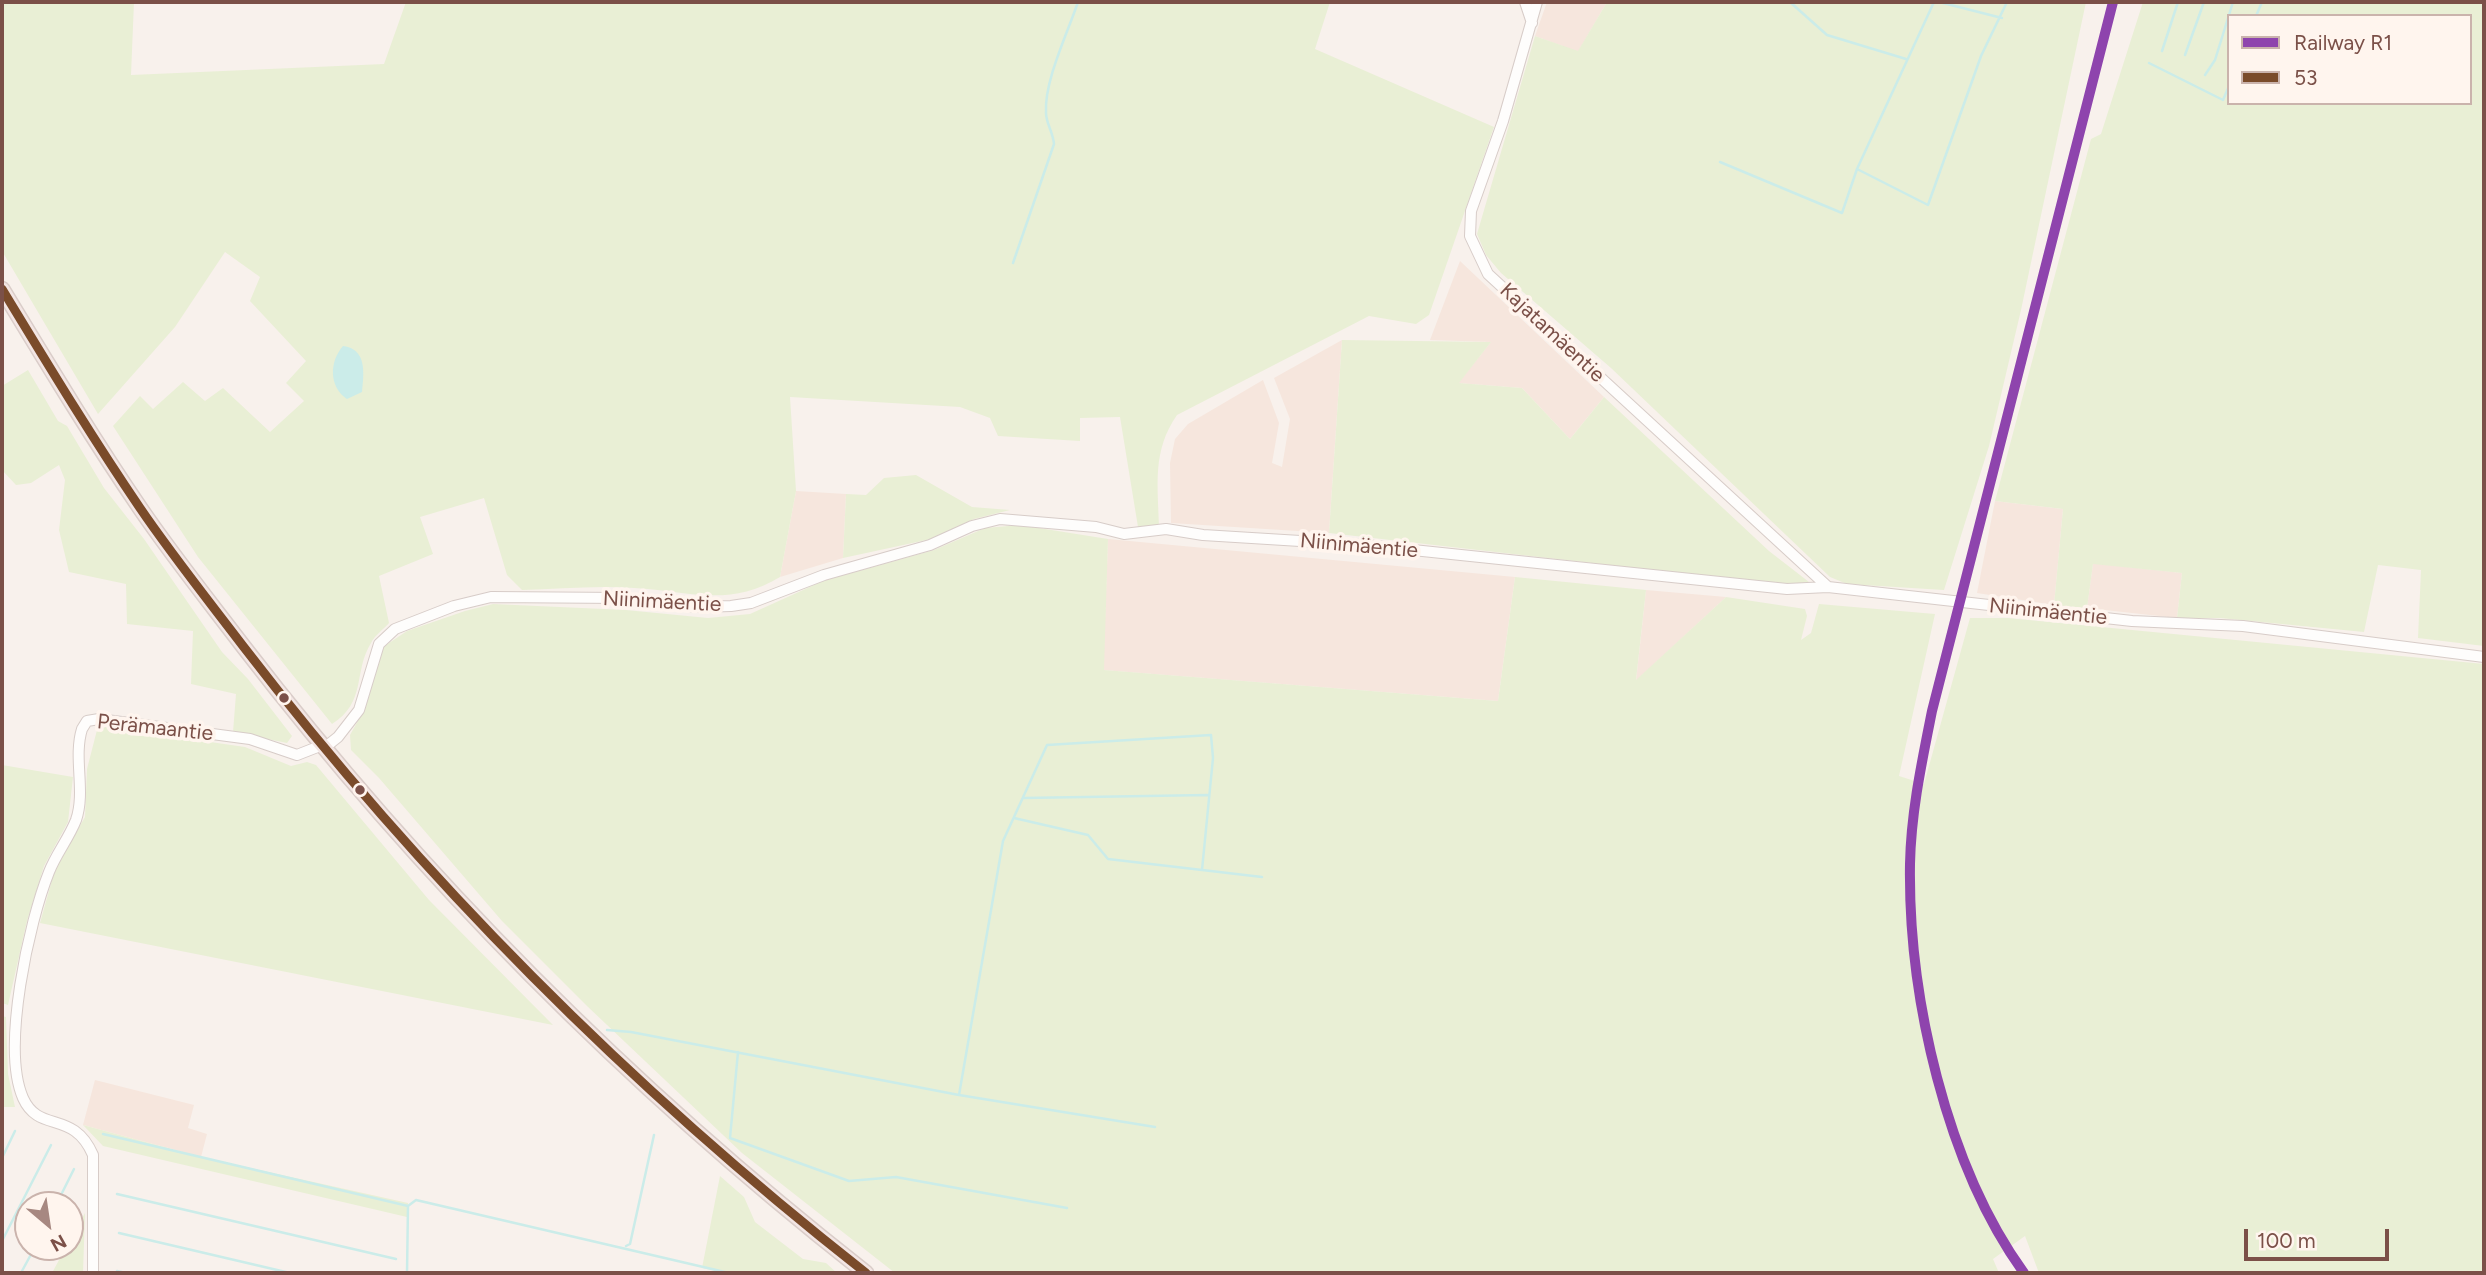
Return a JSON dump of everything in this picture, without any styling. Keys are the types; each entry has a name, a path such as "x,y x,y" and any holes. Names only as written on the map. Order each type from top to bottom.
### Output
{"highway":[{"path":"2,289 141,510 322,748 503,948 598,1043 789,1212 866,1273"}],"street":[{"path":"1525,2 1532,24"},
{"name":"Kajatamäentie","path":"1537,2 1471,211 1470,236 1478,258 1488,274 1828,587"},
{"name":"Niinimäentie","path":"322,748 338,737 359,710 379,644 395,629 454,606 491,597 621,598 698,607 751,603 832,572 930,545 1000,519 1096,527 1124,534 1166,530 1203,535 1365,545 1787,589 1828,587 2132,621 2243,626 2484,657"},
{"name":"Perämaantie","path":"93,1273 93,1155 86,1137 72,1127 39,1118 28,1109 17,1075 16,1027 19,993 48,872 76,818 79,737 87,721 100,719 250,739 297,755 322,748"}],"shaded area":[{"path":"1547,2 1607,2 1578,52 1535,36"},
{"path":"1460,261 1604,397 1570,439 1522,388 1458,383 1491,342 1430,340"},
{"path":"1342,340 1329,533 1171,523 1170,463 1175,439 1188,424 1263,380 1279,423 1272,463 1282,467 1290,419 1274,378"},
{"path":"796,491 846,494 843,558 780,577"},
{"path":"1995,501 2063,509 2054,605 1977,593"},
{"path":"1108,539 1515,577 1498,701 1103,670"},
{"path":"2093,563 2182,573 2177,618 2087,608"},
{"path":"1646,590 1726,597 1636,681"},
{"path":"95,1080 194,1105 188,1128 207,1134 201,1157 83,1125"}],"green space":[{"path":"2,2 134,2 131,75 384,64 406,2 1330,2 1315,49 1494,127 1429,315 1416,324 1369,316 1177,415 1169,428 1160,455 1159,526 1138,527 1120,417 1080,418 1080,441 998,436 990,418 960,407 790,397 796,491 780,577 744,592 726,595 620,587 522,590 507,575 484,498 420,517 433,554 379,576 389,623 373,640 366,654 350,706 332,724 198,557 113,426 140,396 153,409 183,382 205,401 223,388 270,432 304,401 286,383 306,361 250,301 260,277 225,252 175,327 98,414 2,251"},
{"path":"1607,2 2086,2 2021,310 1989,446 1944,590 1847,584 1830,577 1611,368 1501,273 1486,255 1477,234 1535,36 1578,51"},
{"path":"2143,2 2484,2 2484,646 2418,638 2421,570 2378,565 2364,632 2220,618 2177,618 2182,573 2093,564 2087,608 2054,605 2063,509 1995,501 2091,139 2101,134"},
{"path":"1342,340 1491,342 1459,383 1522,388 1570,439 1604,397 1769,551 1809,582 1802,587 1329,533"},
{"path":"28,370 58,421 67,426 104,488 144,539 222,652 248,679 292,736 287,743 233,732 236,694 191,684 193,631 127,624 126,584 69,572 59,530 65,480 59,465 31,483 16,485 2,470 2,386"},
{"path":"916,475 972,507 1010,510 974,519 931,539 843,558 846,494 866,495 884,478"},
{"path":"1020,525 1108,539 1104,670 1498,701 1515,577 1646,590 1636,680 1726,597 1805,609 1807,616 1801,640 1811,633 1819,604 1935,614 1899,776 1924,784 1970,618 2008,618 2484,664 2484,1273 2039,1273 2025,1236 1993,1259 1999,1273 895,1273 742,1153 587,1006 502,921 379,778 351,750 350,735 364,710 383,647 407,631 465,611 493,604 626,610 708,618 750,614 823,581 934,550 985,528"},
{"path":"106,727 245,747 291,766 307,762 316,765 429,900 553,1025 40,923 55,869 85,817 87,769 97,730"},
{"path":"2,765 73,777 68,822 44,866 27,921 8,1005 2,1003"},
{"path":"2,1016 6,1017 8,1074 15,1107 2,1107"},
{"path":"83,1125 201,1157 408,1203 407,1217 103,1146"},
{"path":"720,1176 744,1197 755,1222 803,1259 826,1263 837,1273 725,1273 702,1268"},
{"path":"58,1261 83,1261 83,1273 52,1273"}],"water":[{"path":"343,346 356,352 363,370 362,392 347,399 337,388 333,374 335,359"}],"waterway":[{"path":"1013,263 1054,144 1046,117 1046,100 1078,2"},
{"path":"1790,2 1827,35 1906,59"},
{"path":"1720,162 1842,213 1857,169 1934,2"},
{"path":"1939,2 2002,18"},
{"path":"1857,169 1928,205 1981,56 2007,2"},
{"path":"2162,51 2178,2"},
{"path":"2185,55 2204,2"},
{"path":"2229,14 2233,2"},
{"path":"2257,14 2262,2"},
{"path":"2205,75 2215,60 2227,21"},
{"path":"2149,63 2223,100 2227,91"},
{"path":"959,1095 1003,841 1047,745 1211,735 1213,758 1202,870"},
{"path":"1023,798 1208,795"},
{"path":"1014,818 1088,835 1108,859 1262,877"},
{"path":"607,1030 631,1032 959,1095 1155,1127"},
{"path":"738,1052 730,1138 849,1181 896,1177 1067,1208"},
{"path":"2,1158 15,1131"},
{"path":"103,1134 408,1206"},
{"path":"626,1246 630,1244 654,1135"},
{"path":"2,1241 51,1145"},
{"path":"63,1191 74,1169"},
{"path":"117,1194 396,1259"},
{"path":"407,1273 408,1206 416,1200 729,1273"},
{"path":"119,1233 290,1273"},
{"path":"22,1271 27,1261"},
{"path":"117,1271 126,1273"}],"rail line":[{"name":"R1","path":"2024,1273 1997,1230 1973,1182 1953,1131 1937,1078 1916,968 1911,915 1912,825 1932,711 2113,2"}],"transit line":[{"name":"53","path":"2,289 104,454 165,543 312,733 384,817 458,899 614,1056 696,1131 866,1273"}]}
